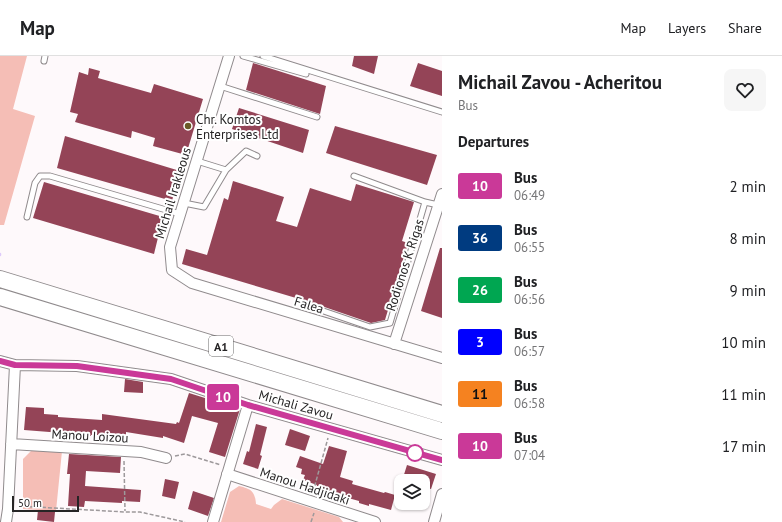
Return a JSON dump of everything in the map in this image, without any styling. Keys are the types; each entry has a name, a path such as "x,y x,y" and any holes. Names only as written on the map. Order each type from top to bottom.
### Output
{"highway":[{"name":"A1","path":"0,279 442,414"},
{"name":"A1","path":"0,297 442,432"}],"street":[{"name":"Michail Irakleous","path":"172,270 170,247 230,56"},
{"name":"Rodionos K Rigas","path":"394,344 441,200"},
{"name":"Falea","path":"172,270 192,283 442,358"},
{"name":"Michali Zavou","path":"0,361 15,365 77,366 171,379 248,405 442,460"},
{"path":"6,522 15,365"},
{"path":"213,522 248,405"},
{"name":"Manou Loizou","path":"11,444 141,452 166,458"},
{"name":"Manou Hadjidaki","path":"228,471 310,501 352,519 375,522"},
{"path":"434,522 442,494"}],"lane":[{"path":"243,56 306,74"},
{"path":"263,56 442,112"},
{"path":"220,86 317,117"},
{"path":"184,203 204,206 226,170 246,151 257,156"},
{"path":"197,161 226,170"},
{"path":"27,218 36,183 40,176 50,176 180,214"},
{"path":"354,176 425,202 441,200"},
{"path":"306,305 370,327 390,323 425,202"}],"path":[{"path":"310,501 330,428"},
{"path":"124,451 125,512"},
{"path":"166,458 185,454 228,471"},
{"path":"8,506 140,512 184,522"}],"shaded area":[{"path":"0,56 27,56 13,109 35,116 4,225 0,225"},
{"path":"31,451 62,451 56,511 23,509 23,459"},
{"path":"239,486 252,491 255,496 256,504 271,509 282,499 339,517 343,522 221,522 230,492"}],"building":[{"path":"354,56 378,56 374,74 352,66"},
{"path":"253,63 326,86 320,114 246,90"},
{"path":"418,63 442,71 442,96 410,86"},
{"path":"89,68 100,71 98,78 151,93 154,84 203,99 186,155 153,146 155,138 132,131 131,138 75,122 78,114 70,112 79,72 88,75"},
{"path":"239,108 309,130 303,153 232,129"},
{"path":"335,126 437,155 427,185 326,153"},
{"path":"65,136 180,171 172,201 57,168"},
{"path":"233,181 284,197 276,221 297,227 310,188 351,201 356,184 414,202 402,241 408,243 385,320 371,323 307,301 303,302 295,300 296,298 182,264 186,249 207,255 224,198 228,200"},
{"path":"44,182 163,217 154,254 33,218"},
{"path":"440,248 442,248 442,318 421,311"},
{"path":"125,379 143,382 143,393 124,392"},
{"path":"189,393 240,409 225,457 209,452 218,423 192,416 184,443 163,436 163,438 126,432 126,435 91,436 24,430 26,407 44,408 44,414 58,415 58,417 102,420 102,414 176,424 177,422 179,423"},
{"path":"256,424 267,427 258,469 243,464 247,451 249,452"},
{"path":"290,429 310,436 305,451 285,445"},
{"path":"329,446 347,451 340,477 353,481 352,484 394,495 391,510 369,504 369,506 359,503 359,501 316,489 317,485 303,480 305,475 301,474 302,469 296,467 300,456 323,464"},
{"path":"69,454 121,457 120,473 86,471 85,486 141,490 140,502 122,501 122,503 85,501 84,507 68,506 70,474 67,474"},
{"path":"407,465 436,474 431,489 430,474 404,474"},
{"path":"165,479 179,482 175,499 162,496"},
{"path":"193,491 214,498 208,516 188,509"},
{"path":"38,510 55,512 54,522 37,520"}],"bus line":[{"name":"10","path":"0,361 15,365 77,366 171,379 248,405 442,460"}],"place":[{"name":"Chr. Komtos Enterprises Ltd","path":"188,126"}]}
